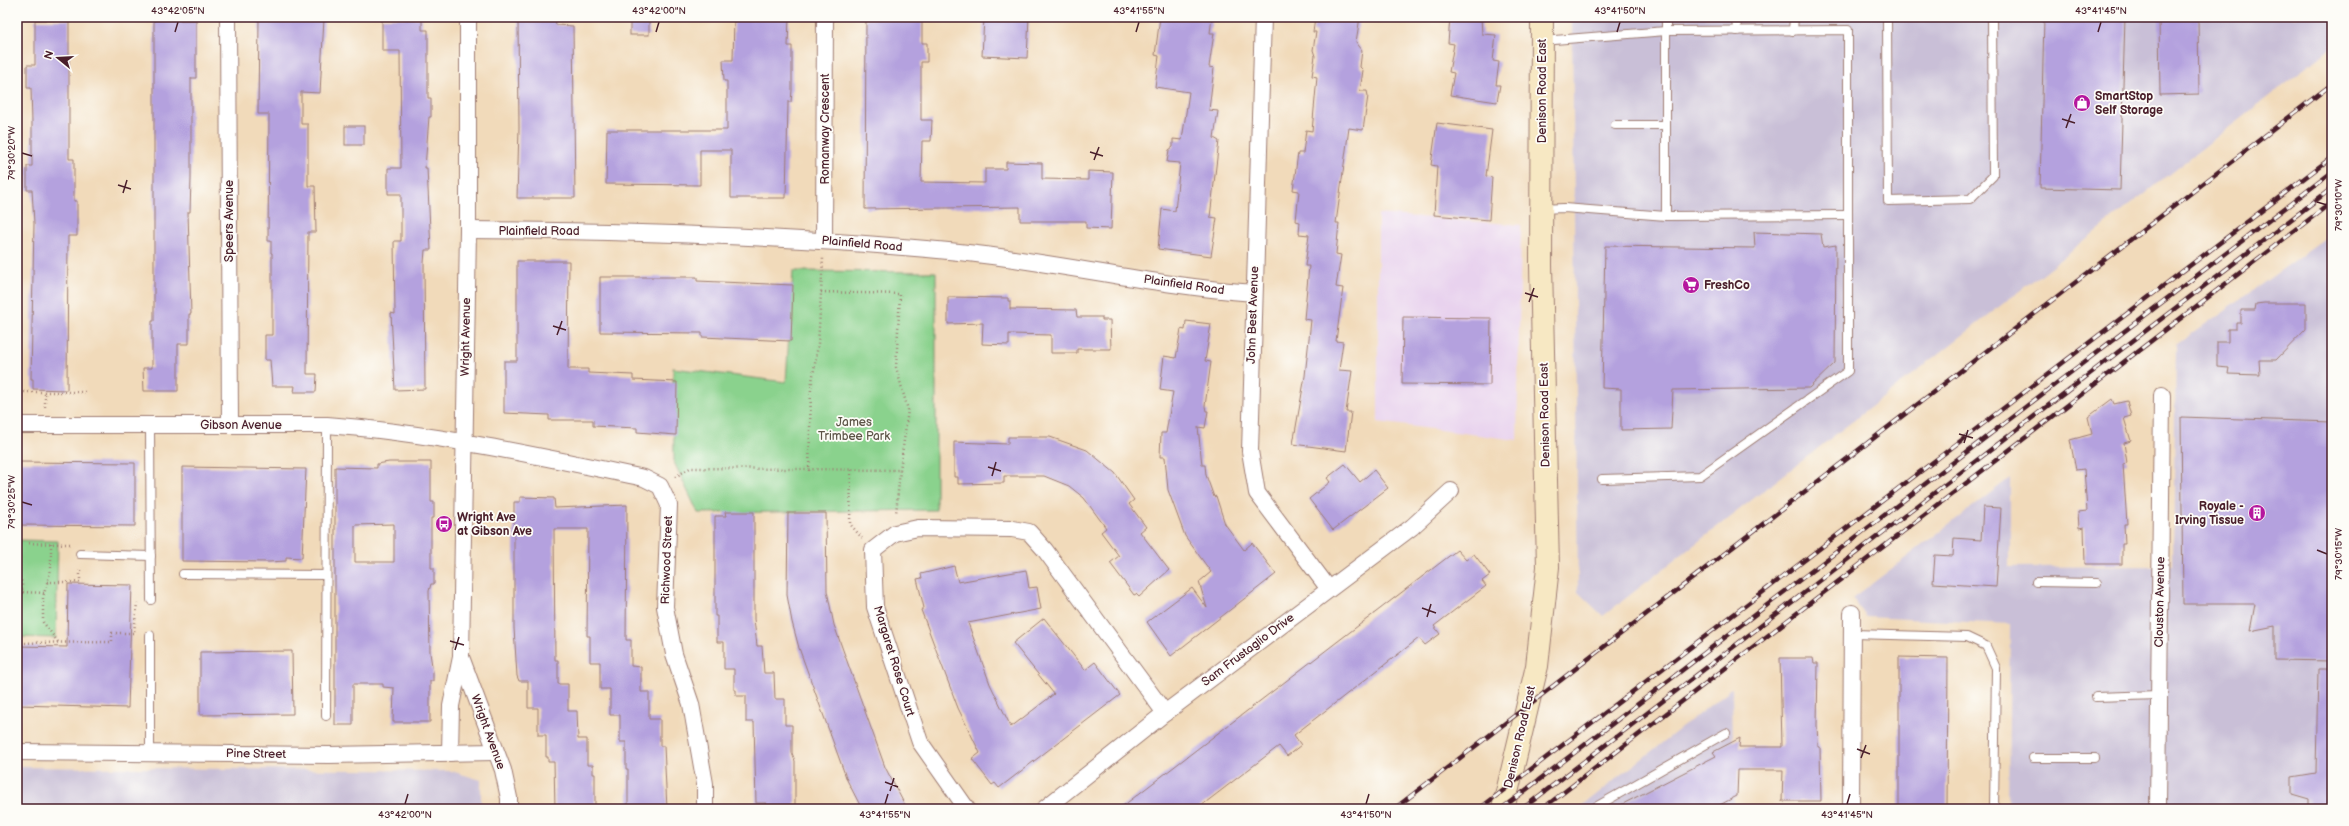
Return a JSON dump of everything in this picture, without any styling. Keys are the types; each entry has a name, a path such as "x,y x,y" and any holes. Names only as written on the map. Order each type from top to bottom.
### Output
{"street":[{"name":"Speers Avenue","path":"228,17 230,425"},
{"name":"Wright Avenue","path":"450,753 452,706 461,657 463,441 468,230 468,17"},
{"name":"Romanway Crescent","path":"824,240 825,17"},
{"name":"John Best Avenue","path":"1263,17 1250,451 1257,494 1329,589"},
{"name":"Denison Road East","path":"1503,809 1537,666 1548,567 1541,209 1542,17"},
{"name":"Plainfield Road","path":"468,230 667,233 824,240 962,252 1208,290 1254,293"},
{"name":"Clouston Avenue","path":"2158,809 2162,395"},
{"name":"Gibson Avenue","path":"17,424 327,425 376,429 463,441"},
{"path":"463,441 644,478 660,486"},
{"name":"Richwood Street","path":"660,486 669,505 665,607 674,654 691,704 705,784 705,809"},
{"name":"Sam Frustaglio Drive","path":"1044,809 1165,713 1412,527 1452,491"},
{"path":"873,550 895,533 918,528 1012,529 1029,532 1045,550 1165,713"},
{"name":"Margaret Rose Court","path":"873,550 875,607 920,742 968,809"},
{"path":"1851,809 1852,613"},
{"name":"Wright Avenue","path":"461,657 495,752 503,770 509,798 509,809"},
{"name":"Pine Street","path":"17,752 150,752 329,755 495,752"}],"lane":[{"path":"1666,17 1666,216"},
{"path":"1736,17 1737,31"},
{"path":"1794,17 1794,30"},
{"path":"1887,17 1888,201 1970,199 1993,176 1992,17"},
{"path":"1542,41 1666,31 1848,30 1848,371 1700,476 1602,479"},
{"path":"1615,125 1666,125"},
{"path":"1541,209 1564,208 1666,216 1848,215"},
{"path":"150,425 151,600"},
{"path":"326,716 327,425"},
{"path":"80,554 151,556"},
{"path":"183,574 326,575"},
{"path":"2036,582 2097,583"},
{"path":"1852,634 1967,637 1986,646 1996,668 1994,809"},
{"path":"150,635 150,752"},
{"path":"2096,697 2159,695"},
{"path":"1592,809 1726,733"},
{"path":"2033,758 2095,758"}],"path":[{"path":"809,471 811,388 818,345 824,240"},
{"path":"821,292 900,294 896,367 908,410 900,470 895,533"},
{"path":"17,383 19,383 20,392 87,392"},
{"path":"660,486 690,468 809,471 900,470"},
{"path":"851,470 850,524 873,550"},
{"path":"17,543 77,544"},
{"path":"51,543 51,569 44,593 43,622 59,642"},
{"path":"47,582 80,582 80,564 76,564"},
{"path":"17,574 20,577 23,592 17,605"},
{"path":"23,592 44,593"},
{"path":"17,643 112,642 112,633 134,633 137,598 151,600"}],"shaded area":[{"path":"1572,17 2332,17 2332,47 1603,616 1578,592"},
{"path":"1378,214 1521,225 1517,440 1378,422"},
{"path":"2332,234 2332,809 2008,809 2010,624 1867,617 1852,599 2010,478 2010,567 2173,566 2176,345"},
{"path":"1732,688 1734,809 1578,809"},
{"path":"17,767 451,771 481,780 481,809 17,809"}],"green space":[{"name":"James Trimbee Park","path":"793,271 936,272 936,510 698,513 674,462 673,368 786,382"},
{"path":"17,540 58,541 56,638 17,637"}],"building":[{"path":"520,17 555,17 556,25 573,26 575,198 517,198 519,128 518,19"},
{"path":"630,17 649,17 649,35 630,35"},
{"path":"734,17 789,17 788,46 792,46 792,90 791,102 788,102 786,198 731,198 731,150 700,150 700,185 606,184 607,130 727,130 727,81 724,81 723,60 733,60"},
{"path":"984,17 1029,17 1027,58 982,56"},
{"path":"1160,17 1212,17 1210,33 1214,33 1209,67 1214,68 1209,110 1218,111 1214,138 1219,141 1210,217 1217,218 1211,256 1158,249 1162,209 1175,211 1180,163 1167,162 1169,150 1173,147 1173,139 1182,140 1189,92 1155,87 1159,56 1155,55"},
{"path":"1315,17 1360,17 1356,42 1362,50 1360,67 1363,70 1360,91 1367,91 1368,96 1363,130 1349,128 1336,223 1339,223 1336,254 1341,255 1336,287 1343,288 1336,341 1343,342 1339,370 1352,371 1346,412 1351,412 1346,451 1293,444 1305,376 1311,320 1304,319 1309,266 1305,266 1309,235 1299,234 1300,222 1296,221 1299,191 1293,190 1298,153 1303,153 1306,130 1312,131 1317,77 1312,76 1315,56 1313,50 1316,32 1313,32"},
{"path":"1450,17 1481,17 1482,34 1496,35 1493,61 1499,62 1496,85 1500,85 1497,102 1450,95 1454,73 1449,72 1454,44 1448,43"},
{"name":"SmartStop Self Storage","path":"2044,17 2125,17 2120,190 2040,188"},
{"path":"2159,17 2198,17 2199,94 2160,95"},
{"path":"259,18 324,18 320,93 301,92 301,124 308,124 308,186 315,186 316,232 308,232 307,374 317,374 316,392 294,392 295,386 272,386 270,360 265,360 265,335 272,335 272,253 271,241 268,241 269,114 258,114"},
{"path":"382,18 422,18 422,30 428,30 428,98 431,98 431,117 429,117 425,168 427,168 431,250 425,250 424,263 425,389 395,390 391,313 395,314 394,241 401,241 401,194 388,194 388,168 401,168 400,51 382,51"},
{"path":"866,19 922,19 922,43 927,43 927,62 921,62 921,120 932,120 931,141 922,141 921,182 985,183 985,169 1006,169 1006,162 1042,163 1042,179 1088,180 1088,171 1113,172 1111,229 1086,228 1086,221 1020,221 1020,207 865,209"},
{"path":"35,20 69,20 69,159 74,159 74,201 77,201 77,236 68,236 67,390 33,389 33,379 31,379 34,223 32,190 27,190 27,166 32,166 32,122 31,88 27,88 27,65 35,65"},
{"path":"154,20 196,20 196,78 191,78 191,179 190,212 188,212 191,314 189,314 189,344 178,344 178,391 144,391 143,368 152,368 152,321 154,321"},
{"path":"1437,123 1492,130 1486,176 1492,177 1489,220 1434,215 1437,166 1431,165"},
{"path":"345,126 364,126 364,145 345,145"},
{"path":"1754,232 1821,234 1823,247 1836,245 1835,363 1809,388 1673,390 1671,429 1621,430 1621,389 1602,388 1605,246 1755,248"},
{"path":"517,261 569,261 568,369 588,369 588,373 633,375 633,380 677,382 676,435 637,432 637,428 593,426 593,420 549,420 549,415 504,413 504,361 517,361"},
{"path":"600,277 697,277 697,281 793,285 791,341 702,337 702,333 600,332"},
{"path":"948,297 1008,298 1008,301 1010,301 1010,309 1076,310 1077,317 1102,317 1102,320 1110,320 1111,349 1077,349 1077,353 1051,353 1051,335 1009,334 1009,345 982,344 983,323 948,324"},
{"path":"2306,303 2306,329 2276,360 2259,360 2260,375 2228,374 2229,368 2217,367 2217,342 2228,342 2228,329 2236,329 2236,323 2241,323 2241,310 2255,310 2256,304"},
{"path":"1403,317 1491,318 1490,385 1402,384"},
{"path":"1186,321 1211,324 1205,361 1211,362 1205,406 1206,411 1208,411 1205,428 1198,427 1202,465 1205,465 1206,475 1214,497 1216,496 1225,524 1244,550 1252,543 1276,574 1171,656 1147,622 1192,588 1207,608 1199,582 1211,572 1185,536 1168,490 1165,457 1160,457 1161,433 1166,433 1173,392 1160,390 1164,356 1176,358 1181,329 1185,330"},
{"path":"2112,399 2114,404 2127,401 2131,416 2124,418 2131,441 2124,443 2127,463 2123,464 2127,524 2124,524 2125,544 2122,544 2122,564 2085,564 2084,527 2079,528 2078,512 2087,511 2084,469 2076,470 2070,440 2092,434 2088,417"},
{"name":"Royale - Irving Tissue","path":"2181,417 2332,422 2332,661 2275,660 2275,626 2250,631 2255,604 2183,604"},
{"path":"1008,437 1050,437 1087,450 1115,473 1134,500 1129,504 1146,527 1140,532 1169,570 1139,597 1136,594 1134,595 1110,563 1119,556 1101,532 1106,528 1084,498 1069,486 1044,476 1004,476 1004,483 958,484 958,477 954,477 954,442 1008,444"},
{"path":"17,462 135,463 135,526 17,525"},
{"path":"389,462 431,462 431,502 434,502 434,518 431,518 431,568 434,568 434,584 431,584 429,591 430,653 433,672 433,681 430,681 430,722 393,722 394,688 383,687 383,684 353,684 353,725 335,725 335,467 377,468 377,464","holes":["394,524 394,562 355,562 355,525"]},
{"path":"1345,464 1360,482 1374,470 1388,488 1333,530 1309,499 1330,482 1327,478"},
{"path":"182,467 306,469 302,558 286,557 286,561 269,562 182,561"},
{"path":"520,497 554,498 555,508 627,505 626,640 631,640 631,666 641,667 641,692 649,692 649,719 660,719 660,746 664,746 667,809 628,809 626,742 620,742 620,715 610,715 610,689 600,689 600,662 590,662 590,636 587,636 588,529 554,529 555,660 558,660 558,684 568,684 568,711 577,711 578,739 587,739 587,765 593,765 593,774 595,774 595,809 555,809 554,762 548,762 548,757 546,757 546,735 538,735 538,708 528,708 528,681 519,681 517,676 514,628 514,502 520,502"},
{"path":"1983,507 2001,508 1996,587 1933,583 1935,555 1953,556 1954,538 1981,540"},
{"path":"725,512 754,512 754,619 757,646 762,646 764,673 774,673 775,699 785,699 785,725 792,725 792,753 795,761 795,809 765,809 766,803 756,803 754,722 746,722 746,696 736,696 736,690 734,690 734,669 724,669 724,642 717,642 717,616 715,616 715,516 726,516"},
{"path":"788,513 826,513 827,591 834,625 885,767 907,809 862,809 847,780 799,648 792,622 787,595"},
{"path":"1457,550 1466,560 1474,554 1490,575 1482,581 1486,586 1434,626 1440,634 1425,645 1419,638 1294,735 1301,745 1287,756 1279,746 1197,809 1119,809"},
{"path":"954,566 958,582 1026,570 1029,588 1037,587 1041,609 968,623 990,684 1011,727 1054,694 1013,643 1044,618 1085,670 1095,662 1120,695 999,788 995,783 992,785 972,759 980,753 958,708 921,610 924,608 917,579 922,578 921,574"},
{"path":"68,584 132,585 128,708 17,705 17,646 67,647"},
{"path":"292,651 293,714 200,715 200,652"},
{"path":"1899,657 1948,658 1947,809 1899,809"},
{"path":"1780,658 1813,658 1814,663 1818,663 1817,725 1818,747 1820,747 1821,801 1782,801 1783,770 1738,770 1737,796 1712,809 1613,809 1716,756 1713,752 1740,738 1739,747 1782,747"},
{"path":"2318,669 2332,669 2332,809 2309,809 2309,799 2292,794 2292,777 2316,773"}],"railway":[{"path":"1394,809 2332,84"},
{"path":"1479,809 2332,157"},
{"path":"1501,809 2332,172"},
{"path":"1522,809 2332,188"},
{"path":"1542,809 2332,202"}],"place":[{"name":"SmartStop Self Storage","path":"2082,103"},
{"name":"FreshCo","path":"1691,285"},
{"name":"Royale - Irving Tissue","path":"2257,513"},
{"name":"Wright Ave at Gibson Ave","path":"444,524"}]}
